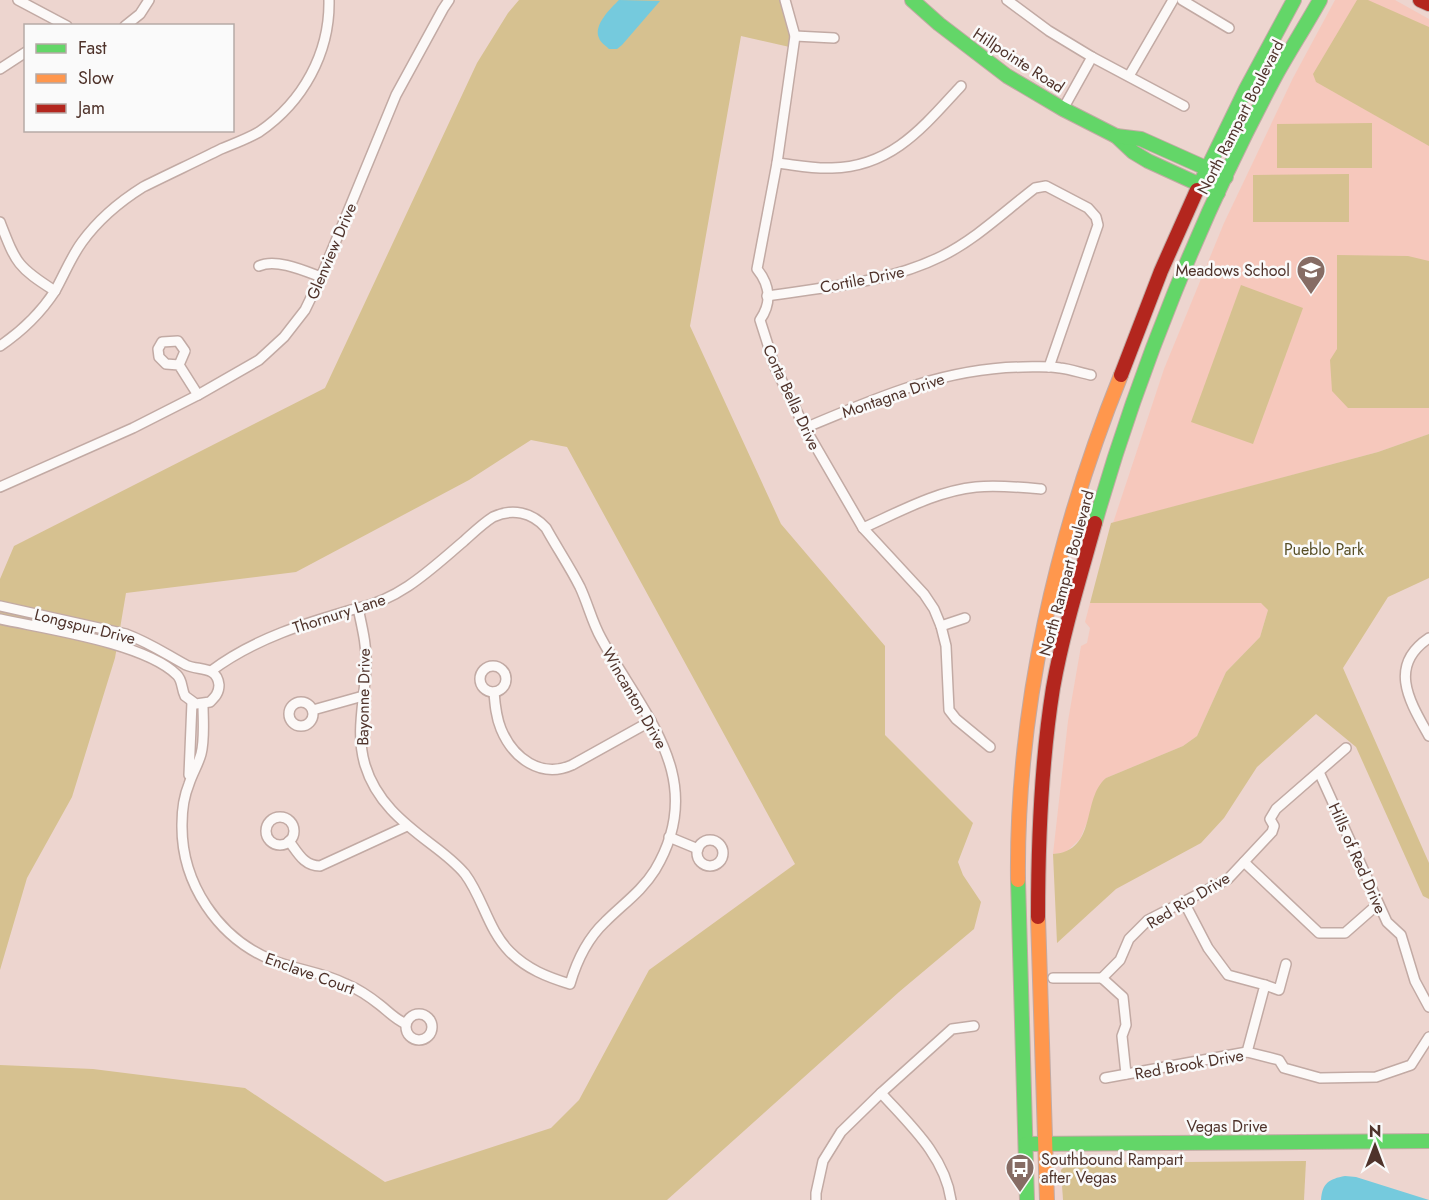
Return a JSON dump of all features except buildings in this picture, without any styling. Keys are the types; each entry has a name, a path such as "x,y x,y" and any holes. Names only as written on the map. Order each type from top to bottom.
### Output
{"main road":[{"name":"Hillpointe Road","path":"912,0 939,24 1007,76 1063,109 1116,136 1133,152 1218,194"},
{"name":"North Rampart Boulevard","path":"1027,1200 1018,840 1022,771 1034,680 1044,627 1066,537 1094,447 1161,268 1198,184 1294,0"},
{"name":"North Rampart Boulevard","path":"1047,1200 1038,870 1048,725 1054,684 1103,495 1143,373 1226,177 1271,85 1320,0"},
{"path":"1420,0 1429,4"},
{"name":"Hillpointe Road","path":"1116,136 1141,139 1226,177"},
{"path":"1034,680 1054,684"},
{"name":"Vegas Drive","path":"1026,1144 1429,1141"}],"street":[{"path":"18,0 48,22"},
{"path":"128,24 140,14 148,0"},
{"path":"0,346 20,332 33,319 55,291 81,243 102,218 128,196 142,187 258,132 286,109 308,82 321,53 329,17 329,0"},
{"name":"Glenview Drive","path":"0,486 134,428 198,395 259,360 284,337 305,310 321,277 396,95 449,0"},
{"path":"768,296 765,279 757,269 777,163 795,36 785,0"},
{"path":"1008,0 1048,31 1184,106"},
{"path":"1129,76 1173,0"},
{"path":"1182,0 1229,28"},
{"path":"795,36 834,38"},
{"path":"0,69 24,53"},
{"path":"1063,109 1092,57"},
{"path":"777,163 834,168 879,159 915,136 961,86"},
{"name":"Cortile Drive","path":"768,296 884,278 916,268 944,255 973,237 1035,188 1046,186 1088,208 1096,217 1098,225 1049,367"},
{"path":"0,222 15,259 27,274 55,291"},
{"path":"259,266 264,264 292,266 321,277"},
{"name":"Corta Bella Drive","path":"768,296 768,309 760,320 763,335 775,367 805,429 863,528 924,594 934,609 946,646 950,710 956,719 990,747"},
{"path":"179,365 198,395"},
{"name":"Montagna Drive","path":"805,429 883,395 942,377 1003,367 1062,368 1091,375"},
{"path":"863,528 926,500 956,491 1007,486 1041,489"},
{"name":"Thornury Lane","path":"211,671 234,654 302,624 379,602 409,586 493,517 507,513 521,513"},
{"name":"Wincanton Drive","path":"521,513 535,518 546,528 580,587 600,636 665,747 674,777 675,810 662,856 646,883 635,896 606,920 587,943 570,984"},
{"name":"Longspur Drive","path":"0,606 126,634 156,646 194,669 201,668 211,671"},
{"name":"Bayonne Drive","path":"358,608 366,653 360,732 366,767 371,780 385,804 407,826 447,856 462,871 474,888 493,929 508,950 539,973 570,984"},
{"path":"941,626 965,618"},
{"name":"Longspur Drive","path":"0,619 108,643 144,655 176,675 182,682 185,696 192,702"},
{"path":"1429,638 1409,657 1405,671 1409,701 1429,736"},
{"path":"192,702 203,704 213,699 218,690 218,680 211,671"},
{"path":"494,692 498,722 505,738 530,765 544,770 558,770 572,765 651,721"},
{"path":"313,710 363,696"},
{"name":"Enclave Court","path":"192,702 189,784 182,825 186,859 198,891 217,920 229,933 257,953 289,966 345,983 406,1024"},
{"name":"Enclave Court","path":"189,784 202,751 203,704"},
{"name":"Red Rio Drive","path":"1102,978 1120,960 1129,939 1148,920 1228,879 1272,832 1274,826 1270,819 1276,809 1346,748"},
{"name":"Hills of Red Drive","path":"1319,772 1387,922 1401,934 1415,981 1429,1006"},
{"path":"290,841 305,862 318,866 407,826"},
{"path":"669,837 698,849"},
{"path":"1244,862 1319,933 1345,933 1378,904"},
{"path":"1184,902 1208,948 1228,975 1279,990 1287,964"},
{"path":"1053,978 1102,978 1124,997 1126,1025 1122,1036 1126,1074"},
{"path":"1247,1052 1265,986"},
{"path":"816,1200 823,1161 841,1132 952,1029 974,1026"},
{"name":"Red Brook Drive","path":"1105,1078 1247,1052 1279,1060 1284,1068 1320,1078 1376,1077 1411,1065 1429,1037"},
{"path":"881,1093 935,1157 944,1175 951,1200"}],"shaded area":[{"name":"Meadows School","path":"1335,0 1395,0 1429,19 1429,434 1378,452 1113,523 1164,369 1224,223 1293,78"},
{"path":"1090,603 1262,603 1268,610 1260,637 1226,672 1197,736 1183,746 1106,778 1080,839 1066,852 1053,854 1068,721 1081,646 1087,643 1090,628 1085,622"}],"green space":[{"path":"519,0 785,0 794,48 741,36 690,326 781,524 885,646 885,735 973,823 958,862 963,875 981,902 974,929 899,992 667,1200 0,1200 0,1065 93,1069 245,1088 385,1182 551,1128 579,1100 649,970 795,864 567,447 531,440 469,480 296,572 126,593 115,658 72,797 27,878 0,970 0,579 14,546 325,388 477,63 508,13"},
{"path":"1357,0 1368,0 1429,27 1429,146 1316,82 1313,74"},
{"path":"1372,123 1372,168 1277,168 1277,124"},
{"path":"1349,174 1349,222 1253,222 1253,175"},
{"path":"1337,255 1408,256 1429,261 1429,408 1348,408 1332,391 1330,360 1337,349"},
{"path":"1241,285 1303,308 1253,444 1191,422"},
{"name":"Pueblo Park","path":"1429,434 1429,578 1388,597 1343,668 1429,863 1429,899 1423,896 1356,747 1316,714 1257,767 1224,818 1201,843 1116,889 1057,943 1053,854 1067,851 1077,844 1083,834 1098,787 1106,778 1183,746 1197,736 1226,672 1260,637 1268,610 1261,603 1090,603 1111,523 1378,452"},
{"path":"1306,1161 1304,1200 1063,1200 1061,1170 1068,1163"}],"water":[{"path":"619,0 660,1 622,45 617,49 609,49 600,39 598,28 604,17"},
{"path":"1345,1176 1356,1177 1429,1200 1321,1200 1327,1183"}],"traffic: fast":[{"path":"912,0 939,24 1007,76 1063,109 1116,136 1133,152 1148,161 1218,193"},
{"path":"1197,190 1246,89 1294,0"},
{"path":"1095,523 1131,409 1174,294 1198,238 1276,75 1320,0"},
{"path":"1116,136 1141,139 1226,177"},
{"path":"1018,880 1027,1200"},
{"path":"1026,1144 1429,1141"}],"traffic: slow":[{"path":"1018,880 1019,815 1024,751 1045,623 1078,497 1121,375"},
{"path":"1038,917 1047,1200"}],"traffic: jam":[{"path":"1420,0 1429,4"},
{"path":"1121,375 1161,271 1197,190"},
{"path":"1038,917 1041,802 1053,688 1072,605 1095,523"}],"place":[{"name":"Meadows School","path":"1311,296"},
{"name":"Southbound Rampart after Vegas","path":"1020,1194"}]}
